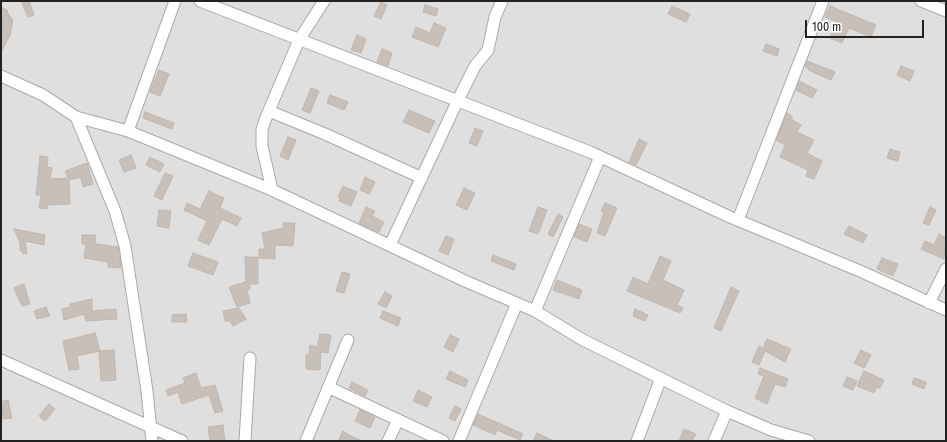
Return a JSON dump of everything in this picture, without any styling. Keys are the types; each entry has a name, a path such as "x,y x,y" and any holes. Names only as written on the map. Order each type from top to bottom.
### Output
{"street":[{"path":"128,131 175,1"},
{"path":"200,1 457,102 590,152 738,220 860,271 946,310"},
{"path":"272,190 262,146 262,130 299,40 324,1"},
{"path":"390,245 475,66 488,50 495,17 502,1"},
{"path":"738,220 823,1"},
{"path":"920,1 946,11"},
{"path":"1,76 43,95 76,117 128,131 272,190 465,281 535,311 583,340 727,411 771,430 809,441"},
{"path":"269,111 325,134 422,178"},
{"path":"76,117 115,211 125,246 152,441"},
{"path":"535,311 600,157"},
{"path":"929,303 946,269"},
{"path":"459,441 517,303"},
{"path":"306,441 348,340"},
{"path":"245,441 250,358"},
{"path":"1,360 182,441"},
{"path":"637,441 661,378"},
{"path":"328,387 443,441"},
{"path":"714,441 727,411"},
{"path":"388,441 398,420"},
{"path":"771,430 780,441"}],"shaded area":[{"path":"1,1 946,1 946,441 1,441"}],"building":[{"path":"21,1 29,1 34,15 28,17"},
{"path":"381,2 387,5 381,19 374,16"},
{"path":"425,5 438,9 436,16 423,12"},
{"path":"672,6 690,14 686,22 668,14"},
{"path":"830,6 876,25 871,37 849,28 842,43 830,38 837,22 825,17"},
{"path":"1,7 7,10 8,14 13,20 10,35 1,52"},
{"path":"434,23 446,28 438,47 412,37 416,27 430,33"},
{"path":"357,35 366,39 361,53 351,50"},
{"path":"766,44 779,49 777,56 763,51"},
{"path":"382,49 392,53 388,66 377,62"},
{"path":"807,61 835,72 831,80 808,70 808,68 805,67"},
{"path":"901,66 914,71 910,81 897,75"},
{"path":"159,70 169,74 160,96 150,92"},
{"path":"799,81 817,90 812,98 796,90"},
{"path":"311,88 319,91 310,113 302,110"},
{"path":"330,95 348,102 344,110 327,103"},
{"path":"409,110 435,121 429,133 403,122"},
{"path":"145,112 174,123 172,129 143,118"},
{"path":"787,113 793,117 791,119 801,125 797,132 814,140 807,153 822,161 814,179 806,176 808,170 780,157 785,145 776,140"},
{"path":"475,128 483,131 477,146 469,143"},
{"path":"288,137 296,140 288,160 280,156"},
{"path":"639,139 647,143 636,165 629,162"},
{"path":"890,149 900,152 898,161 887,158"},
{"path":"131,155 136,168 124,172 119,160"},
{"path":"40,156 48,157 47,167 52,168 50,179 68,178 65,171 87,163 93,184 83,187 81,177 69,180 70,204 48,205 47,209 39,208 41,195 36,195"},
{"path":"150,157 164,164 160,172 146,165"},
{"path":"165,173 173,176 162,200 154,196"},
{"path":"365,177 375,182 369,194 360,190"},
{"path":"343,186 357,192 351,206 339,201 340,198 338,197"},
{"path":"464,188 475,193 467,210 456,205"},
{"path":"209,191 224,198 220,208 241,218 237,226 222,219 209,245 198,240 207,221 184,210 187,203 200,209"},
{"path":"605,203 617,208 605,236 597,233 604,212 601,211"},
{"path":"366,207 375,211 372,216 384,222 379,232 359,223"},
{"path":"538,207 547,210 538,234 529,231"},
{"path":"930,207 936,210 929,225 923,223"},
{"path":"159,210 171,211 169,228 157,226"},
{"path":"558,214 563,217 553,237 548,234"},
{"path":"283,223 295,223 293,246 275,245 275,259 259,258 259,249 265,249 262,233 283,228"},
{"path":"579,224 592,229 587,242 574,237"},
{"path":"849,226 867,235 863,243 844,234"},
{"path":"14,229 45,235 44,245 25,241 27,253 23,254 22,250 20,251 20,243"},
{"path":"939,234 946,238 944,259 921,249 925,241 934,245"},
{"path":"82,235 95,235 96,244 118,247 121,268 108,267 108,262 84,258 86,244 82,244"},
{"path":"446,236 454,239 448,255 439,251"},
{"path":"193,253 218,262 213,275 188,266"},
{"path":"493,255 516,264 514,270 491,261"},
{"path":"660,256 671,261 663,280 684,290 677,305 683,308 680,313 627,291 633,277 648,284"},
{"path":"245,257 258,257 258,284 249,284 250,289 247,290 250,303 237,307 229,287 246,282"},
{"path":"882,258 898,264 893,276 877,269"},
{"path":"342,272 350,274 344,293 336,291"},
{"path":"557,280 582,290 579,299 553,290"},
{"path":"24,284 30,304 22,306 14,288"},
{"path":"731,287 739,291 721,331 714,328"},
{"path":"385,292 392,296 386,308 378,304"},
{"path":"92,299 92,311 116,309 117,319 86,321 84,314 64,320 62,309 70,307 70,304"},
{"path":"46,307 50,316 37,319 34,311"},
{"path":"239,308 246,319 233,326 230,321 225,321 223,311"},
{"path":"635,309 648,315 645,321 633,316"},
{"path":"383,311 401,318 398,326 380,318"},
{"path":"186,314 187,322 172,322 172,315"},
{"path":"95,333 100,351 77,356 79,369 69,370 63,341"},
{"path":"320,334 331,335 328,353 321,352 320,370 306,369 306,355 309,355 310,345 317,347"},
{"path":"450,335 459,339 453,352 444,347"},
{"path":"767,339 791,349 785,362 765,351 759,365 752,362 759,346 763,348"},
{"path":"114,350 116,380 101,381 99,351"},
{"path":"861,350 871,355 864,368 854,363"},
{"path":"760,368 788,379 785,387 775,384 767,404 755,398 764,376 758,374"},
{"path":"450,371 468,380 465,387 446,379"},
{"path":"864,371 884,380 880,388 877,387 874,393 857,386"},
{"path":"196,373 201,388 215,385 223,411 215,413 209,395 182,404 178,392 168,396 166,390 185,383 183,378"},
{"path":"847,377 857,381 853,390 843,386"},
{"path":"914,378 926,382 924,389 912,384"},
{"path":"352,382 368,390 365,396 349,388"},
{"path":"418,390 432,397 427,407 413,401"},
{"path":"8,400 12,418 3,419 1,402"},
{"path":"49,404 55,409 45,421 39,416"},
{"path":"455,406 461,409 455,421 449,418"},
{"path":"360,410 375,417 370,428 355,421"},
{"path":"478,414 523,434 520,440 497,430 495,435 473,425"},
{"path":"223,425 225,441 210,441 208,427"},
{"path":"684,429 696,434 692,441 679,441"},
{"path":"343,431 349,435 362,441 338,441"},
{"path":"537,433 554,441 533,441"}]}
